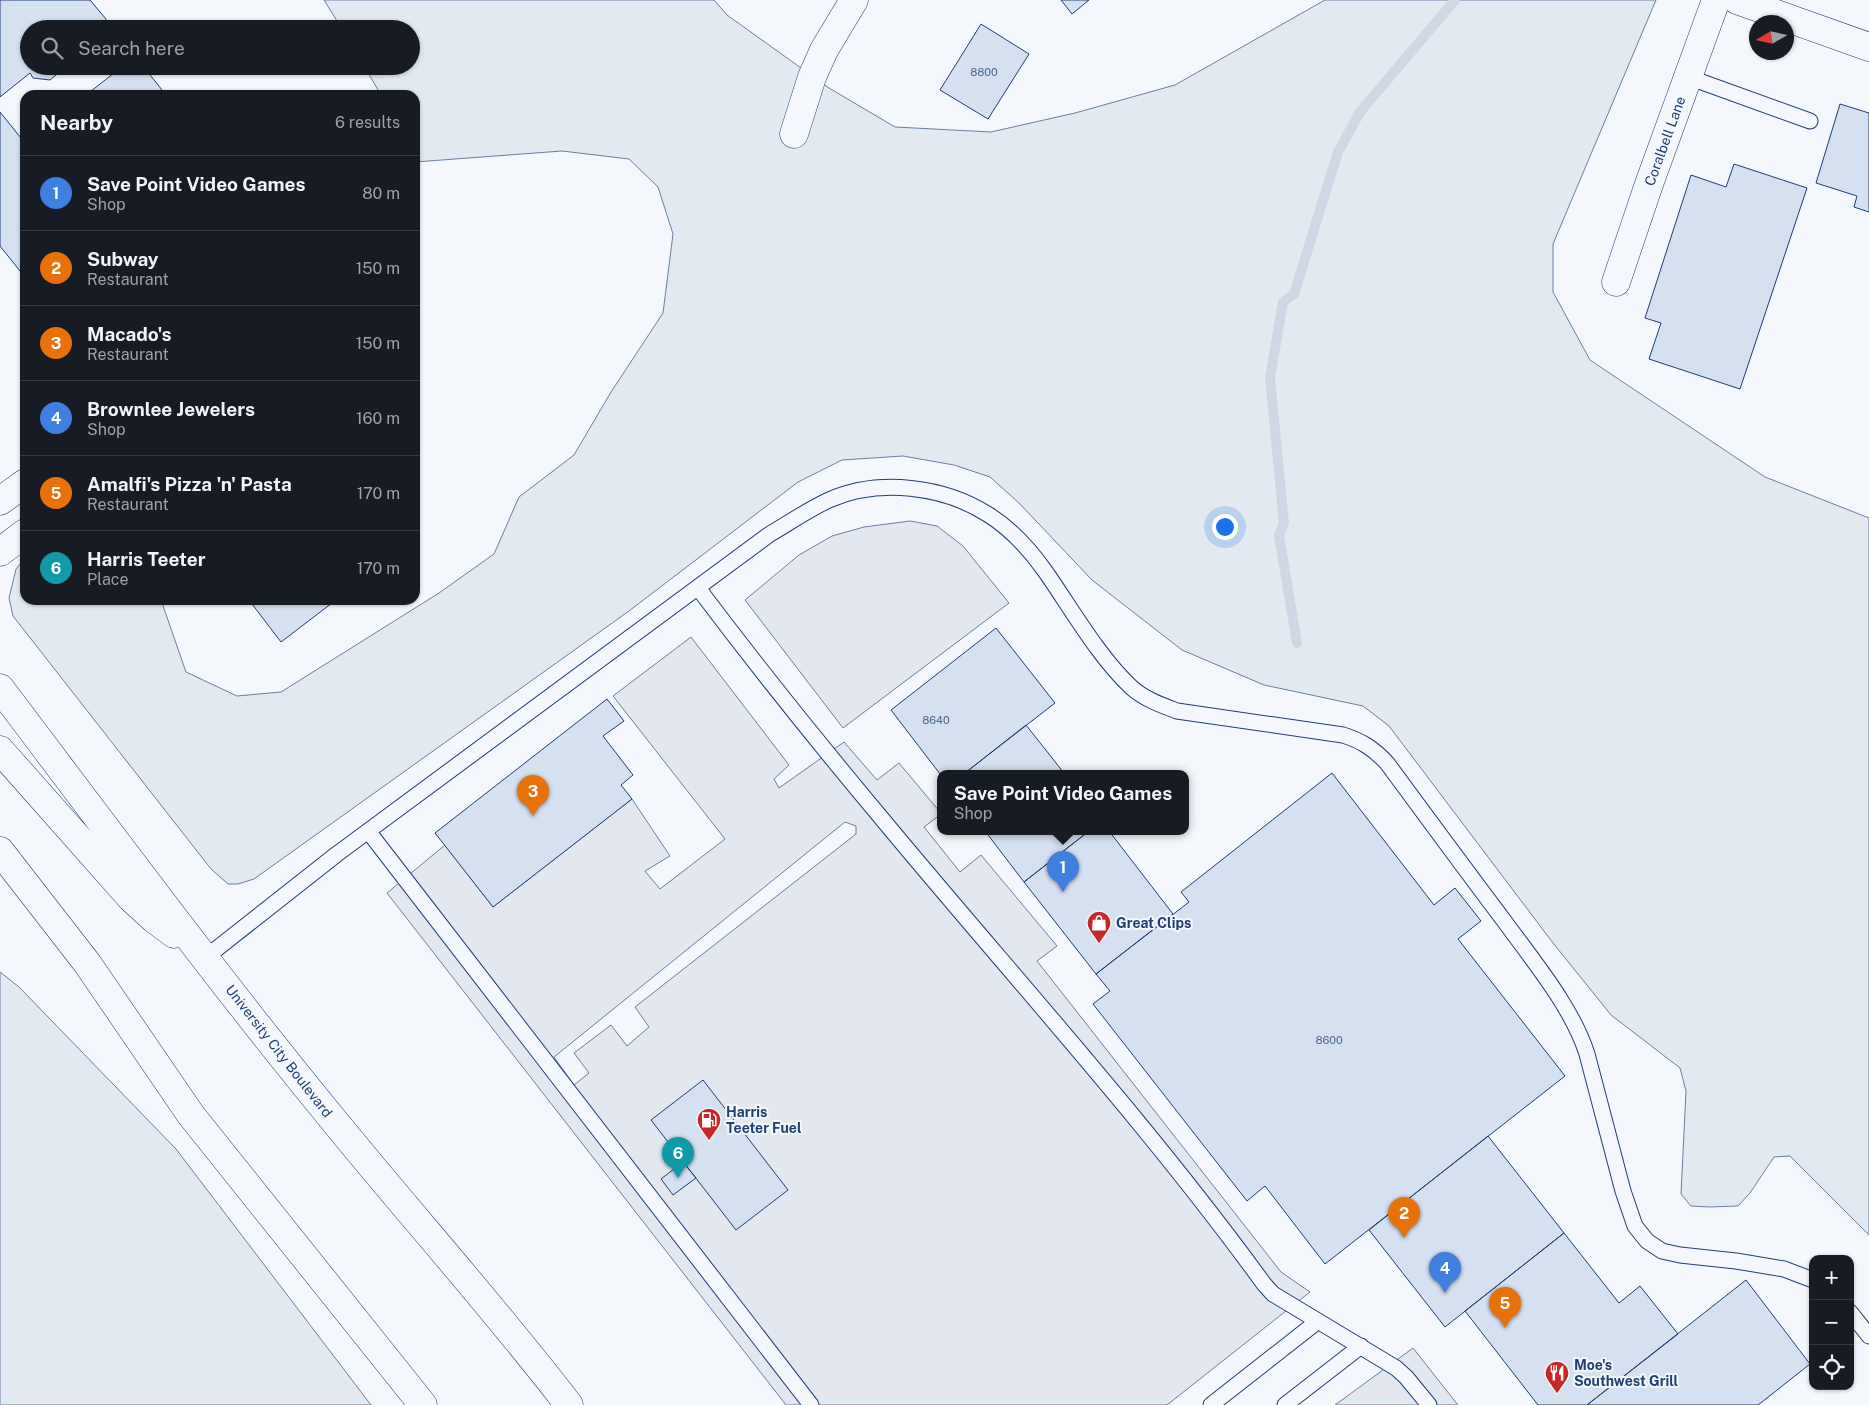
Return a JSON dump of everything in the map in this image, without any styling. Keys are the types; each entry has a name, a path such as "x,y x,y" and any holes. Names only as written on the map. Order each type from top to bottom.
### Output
{"main road":[{"path":"794,134 812,77 824,50 854,0"},
{"name":"Coralbell Lane","path":"1616,282 1716,0"},
{"path":"1736,0 1869,47"},
{"path":"0,501 20,487"},
{"path":"0,552 20,537"},
{"name":"University City Boulevard","path":"0,688 205,958 339,1127 525,1348 569,1405"},
{"path":"0,750 131,898 154,920 205,958"},
{"path":"0,851 87,963 191,1115 423,1405"}],"lane":[{"path":"1688,77 1810,122"},
{"path":"205,958 336,854 770,534 830,499 858,491 884,488 914,488 940,493 968,503 990,516 1022,542 1107,659 1131,688 1156,703 1178,711 1344,735 1367,744 1374,749 1387,763 1528,954 1572,1017 1587,1054 1622,1191 1635,1226 1646,1241 1662,1251 1680,1256 1736,1261 1784,1269 1809,1278"},
{"path":"698,588 763,673 878,814 1136,1118 1264,1284 1273,1294 1396,1368 1429,1405"},
{"path":"368,831 810,1405"},
{"path":"1854,1317 1869,1336"},
{"path":"1212,1405 1318,1321"},
{"path":"1285,1405 1361,1346"}],"shaded area":[{"path":"324,0 714,0 727,15 829,88 895,127 991,132 1075,113 1175,85 1325,0 1656,0 1553,244 1553,292 1590,360 1765,477 1869,518 1869,1235 1790,1156 1774,1157 1750,1193 1738,1206 1691,1206 1681,1194 1686,1091 1680,1068 1611,1015 1553,943 1389,726 1363,706 1264,685 1182,650 1092,580 1019,503 990,477 954,465 903,456 842,460 798,482 629,611 254,879 238,884 228,884 211,869 13,616 9,598 16,569 20,564 20,605 163,605 186,672 237,696 281,692 439,593 494,554 519,497 574,455 611,392 663,313 673,234 658,187 629,159 562,151 420,162 420,90 378,90 369,75 420,75 420,20 336,20"},
{"path":"910,521 937,526 963,546 1009,603 843,728 745,600 799,555 832,536 864,527"},
{"path":"691,637 789,765 774,779 779,788 844,742 877,780 899,763 937,808 937,817 924,827 960,872 981,855 1057,946 1037,961 1281,1272 1310,1292 1167,1405 786,1405 387,893 445,845 493,907 632,799 670,856 645,871 660,889 725,839 613,696","holes":["845,822 856,826 856,834 635,1007 649,1027 627,1046 611,1025 574,1053 589,1073 574,1085 554,1057"]},
{"path":"0,972 19,987 176,1149 371,1405 0,1405"},
{"path":"1413,1348 1458,1405 1335,1405"}],"building":[{"path":"0,0 90,0 106,20 20,20 20,75 28,75 0,97"},
{"path":"1061,0 1089,0 1072,14"},
{"path":"981,24 1029,54 988,119 940,90"},
{"path":"31,75 56,75 50,80 33,78"},
{"path":"112,75 150,75 162,90 92,90"},
{"path":"1840,104 1869,113 1869,212 1854,207 1857,196 1816,183"},
{"path":"0,112 20,137 20,271 0,246"},
{"path":"1734,164 1807,188 1740,389 1649,359 1661,323 1645,318 1691,175 1726,187"},
{"path":"253,605 329,605 281,642"},
{"path":"996,628 1055,703 969,770 937,770 891,710"},
{"path":"607,699 624,721 603,736 633,775 621,785 632,799 493,907 435,833"},
{"path":"1026,725 1062,770 969,770"},
{"path":"1332,773 1434,905 1455,888 1481,921 1458,939 1565,1076 1325,1264 1265,1186 1247,1201 1093,1004 1110,991 1096,974 1189,902 1181,892"},
{"path":"988,835 1084,835 1024,882"},
{"path":"1084,835 1112,835 1173,914 1096,974 1024,882"},
{"name":"Harris Teeter Fuel","path":"703,1080 788,1190 736,1230 651,1120"},
{"path":"1488,1136 1564,1233 1445,1327 1369,1230"},
{"path":"683,1162 696,1178 673,1195 661,1179"},
{"path":"1564,1233 1619,1303 1640,1286 1678,1334 1587,1405 1538,1405 1465,1311"},
{"path":"1746,1280 1809,1363 1809,1365 1758,1405 1587,1405"}],"waterway":[{"path":"1297,643 1279,535 1284,523 1270,378 1283,302 1294,294 1338,152 1360,112 1455,0"}],"place":[{"name":"Macado's","path":"533,816"},
{"name":"Save Point Video Games","path":"1063,892"},
{"name":"Great Clips","path":"1099,944"},
{"name":"Harris Teeter Fuel","path":"709,1141"},
{"name":"Harris Teeter","path":"678,1178"},
{"name":"Subway","path":"1404,1238"},
{"name":"Brownlee Jewelers","path":"1445,1293"},
{"name":"Amalfi's Pizza 'n' Pasta","path":"1505,1328"},
{"name":"Moe's Southwest Grill","path":"1557,1394"}]}
